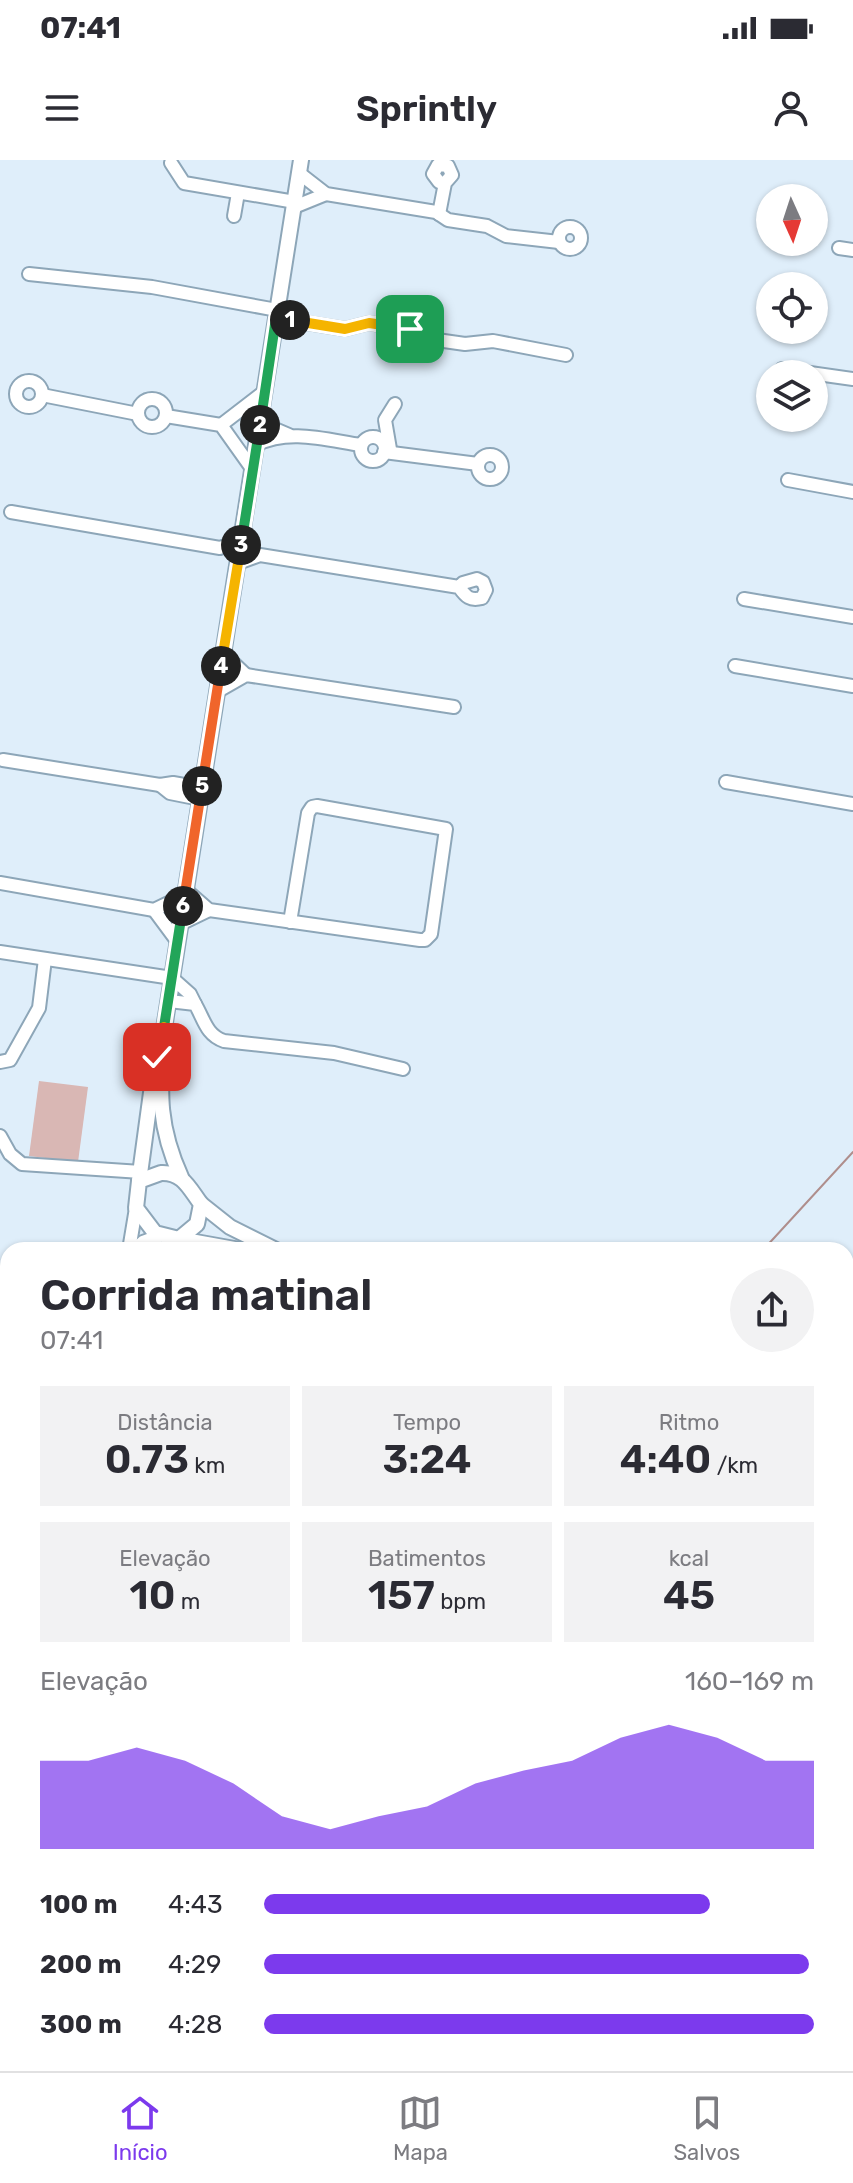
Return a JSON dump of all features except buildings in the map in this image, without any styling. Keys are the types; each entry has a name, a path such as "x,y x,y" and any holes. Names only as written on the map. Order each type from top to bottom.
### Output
{"main road":[{"path":"196,1242 162,1235 148,1227 136,1208 152,1088 169,1001 300,166"},
{"path":"163,1035 162,1121 181,1177 201,1204 230,1227 260,1242"},
{"path":"140,1177 161,1173 181,1177"},
{"path":"179,1239 197,1224 201,1204"}],"street":[{"path":"171,163 184,183 294,204 326,194 439,214 448,220 487,226 506,236 559,242"},
{"path":"300,166 326,194"},
{"path":"439,214 445,183"},
{"path":"234,216 238,193"},
{"path":"839,248 853,250"},
{"path":"29,274 152,287 345,329 369,323 418,331 437,340 473,344 493,341 566,355"},
{"path":"828,375 853,379"},
{"path":"221,425 264,392"},
{"path":"42,395 138,414"},
{"path":"153,399 165,408 166,416 155,427 147,426 140,421 139,406 153,399"},
{"path":"388,453 385,420 395,404"},
{"path":"166,416 221,425 253,470"},
{"path":"261,416 275,429 292,436"},
{"path":"256,445 274,437 292,436 361,445 373,437 380,439 388,453"},
{"path":"388,453 478,464"},
{"path":"788,480 853,492"},
{"path":"11,512 220,548 242,539 260,555 459,587"},
{"path":"220,548 237,566 260,555"},
{"path":"744,599 853,617"},
{"path":"223,653 246,675 454,707"},
{"path":"735,666 853,686"},
{"path":"218,691 246,675"},
{"path":"1,759 160,785 173,783 201,794"},
{"path":"726,782 853,804"},
{"path":"0,883 154,910 185,892 209,910 290,922 427,939 431,934 446,829 312,807 308,813 290,922"},
{"path":"154,910 177,941"},
{"path":"180,924 209,910"},
{"path":"0,952 172,978 190,994 208,1032 224,1041 334,1053 403,1069"},
{"path":"0,1062 10,1060 37,1012 45,959"},
{"path":"169,1001 195,1004"},
{"path":"0,1136 10,1154 22,1164 140,1177"},
{"path":"132,1242 136,1208"},
{"path":"143,1242 162,1235"}],"shaded area":[{"path":"39,1081 88,1087 78,1162 29,1156"}],"waterway":[{"path":"770,1242 853,1152"}],"route":[{"path":"157,1057 169,1001 276,318 345,329 369,323 410,329"}]}
